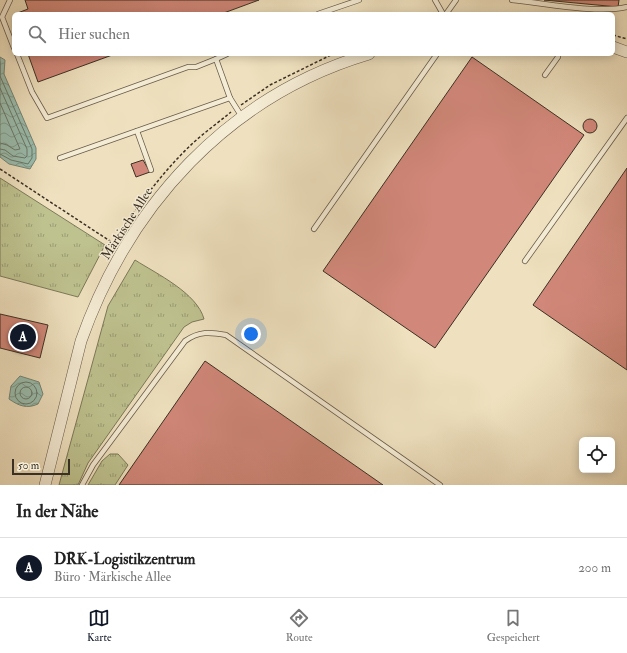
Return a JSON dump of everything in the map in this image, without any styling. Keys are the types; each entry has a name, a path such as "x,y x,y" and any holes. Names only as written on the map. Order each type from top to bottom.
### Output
{"street":[{"path":"615,48 627,52"},
{"name":"Märkische Allee","path":"45,485 81,341 97,299 125,246 152,205 185,166 205,147 242,117 291,86 319,72 363,56"}],"lane":[{"path":"10,0 2,17 12,43"},
{"path":"324,12 358,0"},
{"path":"435,0 443,12"},
{"path":"446,12 456,0"},
{"path":"512,0 595,8 627,8"},
{"path":"18,56 32,92 47,118 188,67 196,67 223,56"},
{"path":"314,229 436,56"},
{"path":"545,75 557,56"},
{"path":"216,59 230,98 242,117"},
{"path":"60,158 230,98"},
{"path":"525,261 627,118"},
{"path":"137,131 151,170"},
{"path":"82,485 93,466 185,341 195,334 209,332 226,335 440,485"}],"path":[{"path":"615,36 627,40"},
{"path":"0,169 113,243"}],"green space":[{"path":"0,178 105,245 78,297 0,276"},
{"path":"135,260 165,278 185,293 200,310 204,319 192,322 184,327 88,463 78,485 59,485 108,306"},
{"path":"110,454 118,454 128,465 115,485 88,485 102,461"}],"water":[{"path":"0,57 5,60 4,74 36,148 36,159 30,169 9,164 0,157"},
{"path":"20,376 39,382 43,394 38,404 34,406 23,406 9,399 11,386"}],"building":[{"path":"25,0 259,0 226,12 20,12 28,9"},
{"path":"544,0 619,0 618,7"},
{"path":"29,56 110,56 38,82"},
{"path":"472,57 584,135 435,348 323,271"},
{"path":"587,119 593,119 597,123 597,129 593,133 587,133 583,129 583,123"},
{"path":"143,160 150,172 136,177 131,164"},
{"path":"627,168 627,370 533,305"},
{"path":"0,314 48,325 40,358 0,348"},
{"path":"205,361 383,485 119,485"}],"place":[{"name":"DRK-Logistikzentrum","path":"23,337"}]}
